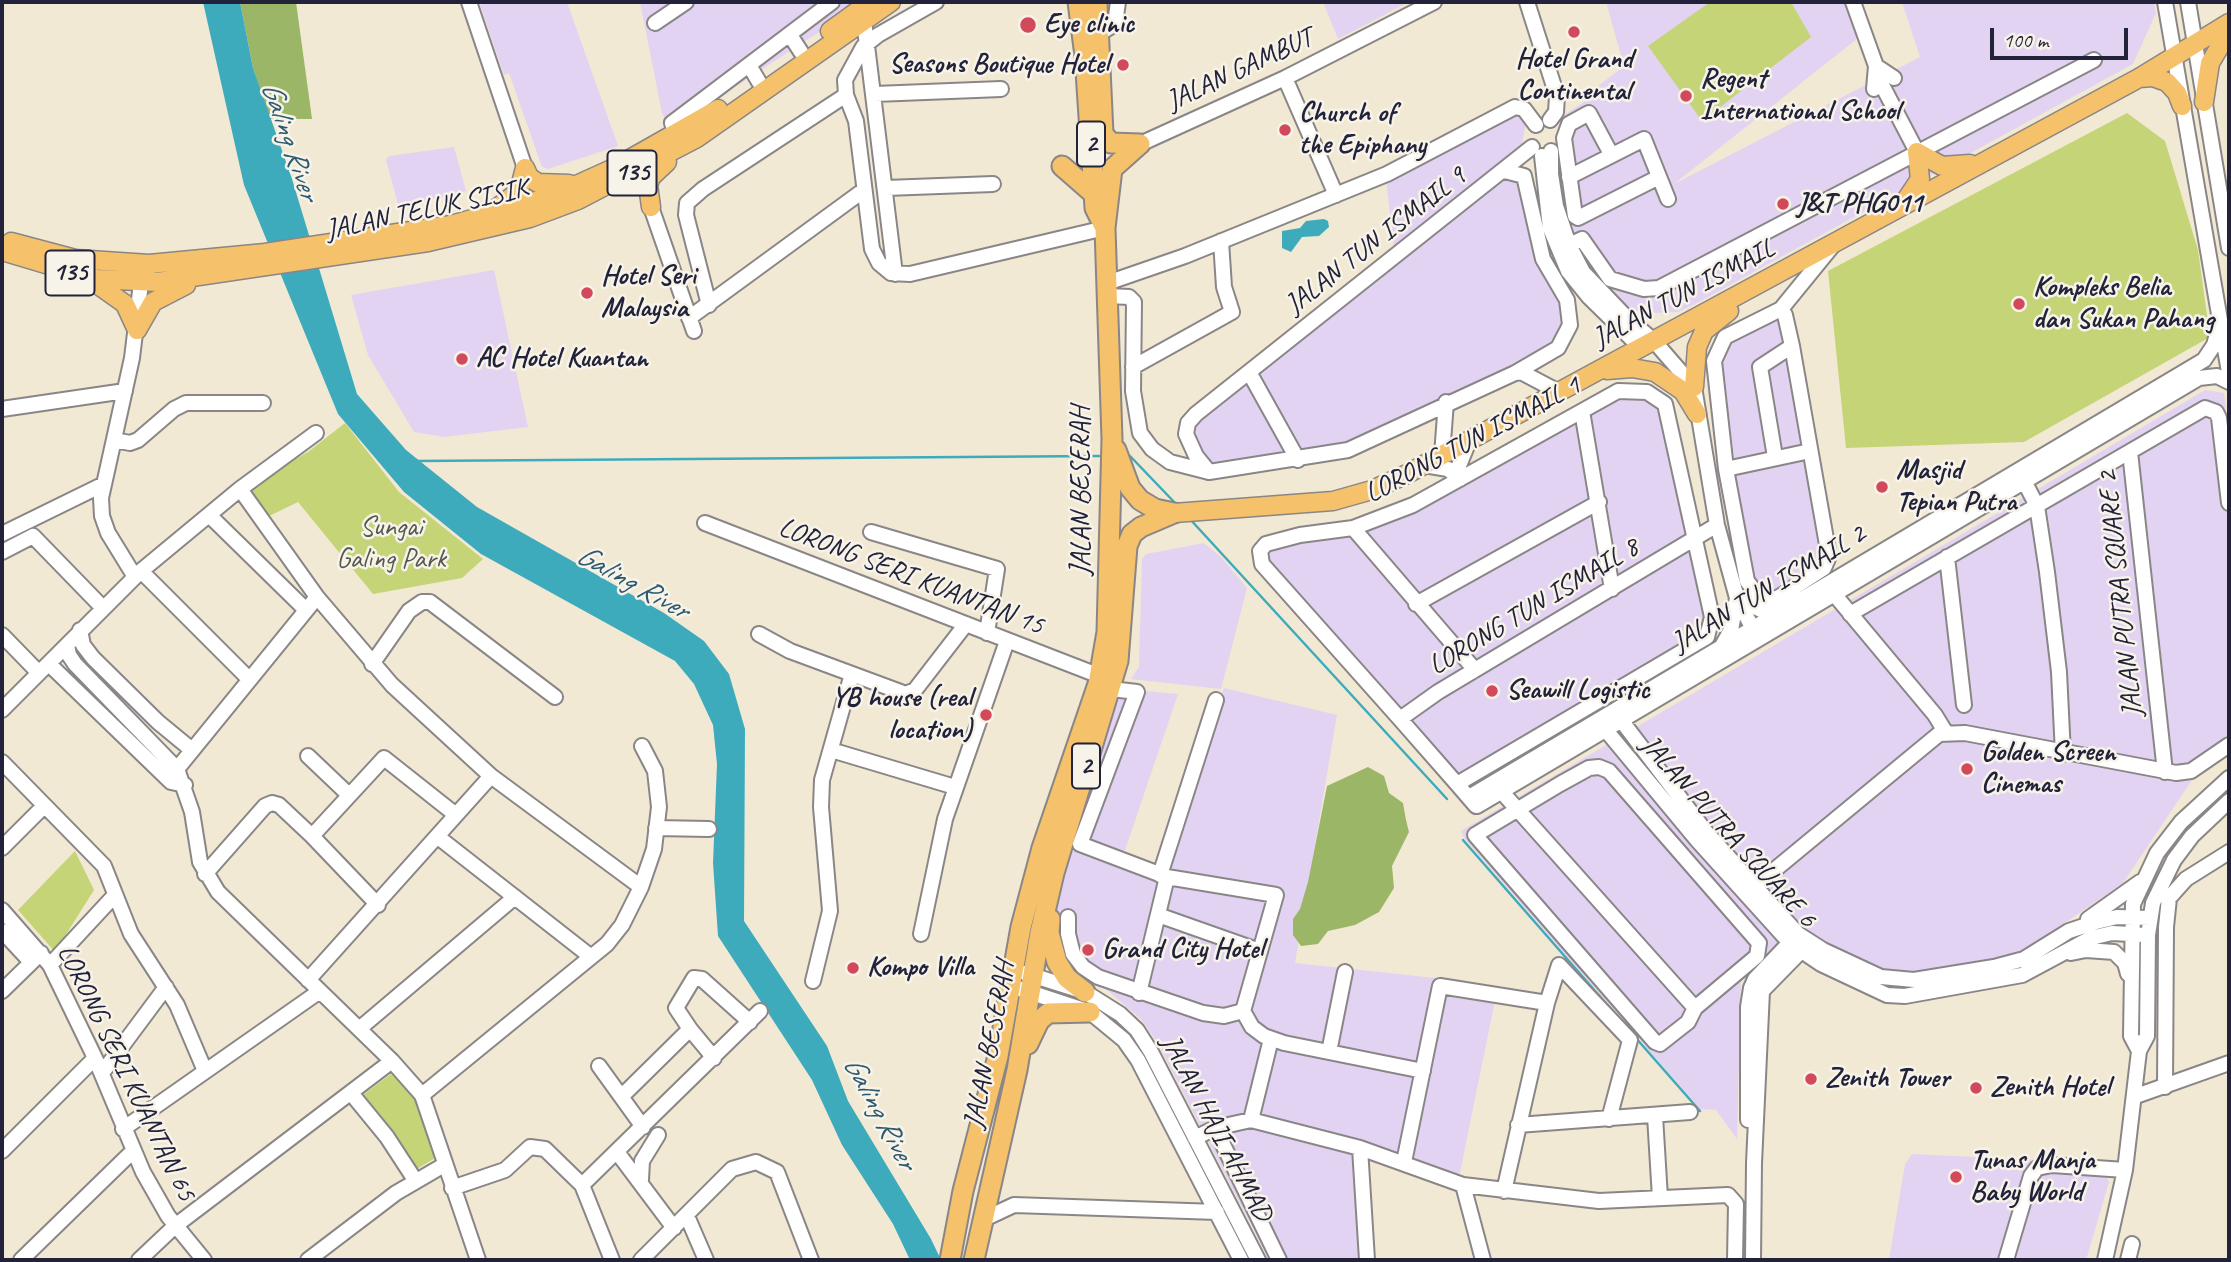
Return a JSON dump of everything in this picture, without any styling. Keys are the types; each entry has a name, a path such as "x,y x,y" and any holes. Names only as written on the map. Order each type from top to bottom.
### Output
{"highway":[{"path":"1072,2 1074,25 1085,56"},
{"name":"JALAN BESERAH","path":"951,1256 963,1191 998,1056 1054,873 1105,683 1112,439 1108,289 1105,228 1097,217 1094,194 1085,56 1078,2"},
{"name":"2","path":"1097,2 1102,127 1106,139 1111,143 1140,144"},
{"name":"2","path":"1105,228 1112,169 1140,144"},
{"path":"1062,166 1094,194"},
{"name":"2","path":"1112,439 1130,488 1140,500 1155,509 1177,513"},
{"name":"JALAN BESERAH","path":"974,1260 1017,1070 1022,981 1042,848 1122,636 1125,555 1132,534 1177,513"},
{"path":"1054,873 1049,933 1052,948 1067,978 1085,992"},
{"path":"1017,1070 1039,1021 1048,1013 1097,1007"}],"main road":[{"name":"JALAN TELUK SISIK","path":"334,250 480,218 533,203 596,176 759,82 870,2"},
{"name":"JALAN TELUK SISIK","path":"2,239 58,256 111,264 266,260 495,228 578,200 697,138 891,2"},
{"name":"JALAN TUN ISMAIL","path":"1177,513 1333,501 1371,490 1469,441 2139,78 2229,23"},
{"path":"2204,102 2210,63 2229,31"},
{"path":"2139,78 2154,77 2167,82 2177,93 2182,106"},
{"path":"651,207 648,185 654,172 697,138"},
{"path":"1917,152 1942,166 1958,167 1987,160"},
{"path":"1899,208 1920,179 1917,152"},
{"path":"525,168 529,177 550,185 564,185 596,176"},
{"path":"480,218 513,198 524,181 525,168"},
{"path":"578,200 634,187 651,207"},
{"name":"JALAN TELUK SISIK","path":"2,253 80,275 141,283 215,275 266,260"},
{"path":"141,283 150,271 193,261"},
{"path":"80,275 120,298 130,310 137,330"},
{"path":"137,330 148,308 160,296 215,275"},
{"path":"1694,387 1697,347 1704,331 1755,295 1763,282"},
{"path":"1593,373 1632,368 1655,373 1683,391 1697,414"}],"street":[{"path":"469,2 525,168"},
{"path":"655,23 686,2"},
{"path":"674,129 749,65 832,2 838,25"},
{"path":"936,2 869,43 845,80 846,94 855,113 872,249 884,268 895,274 933,269 1105,228"},
{"path":"1100,33 1115,24 1118,2"},
{"name":"JALAN GAMBUT","path":"1140,144 1285,78 1434,2"},
{"path":"1528,2 1557,96 1556,112 1543,122"},
{"path":"1853,2 1883,84 1917,152"},
{"path":"2165,2 2229,372"},
{"path":"2188,2 2227,219 2229,248"},
{"path":"864,21 869,43 895,274"},
{"path":"790,35 801,52"},
{"path":"1576,242 1610,279 1644,289 1659,288 2094,60"},
{"path":"749,65 759,82"},
{"path":"1285,78 1336,195"},
{"path":"874,94 1001,89"},
{"path":"846,94 858,105 877,112"},
{"path":"709,304 686,215 687,203 703,189 846,94"},
{"path":"1108,289 1387,174 1515,107 1524,109 1557,128 1547,147 1548,216 1559,252 1577,285 1648,344 1694,387 1717,525 1737,598 1760,636"},
{"path":"1108,289 1133,298 1135,414 1140,433 1152,449 1180,466 1209,472 1348,450 1446,402 1515,373 1558,348 1571,319 1567,300 1543,259 1532,221 1524,176 1529,161 1569,124 1590,113 1611,154"},
{"path":"1543,122 1556,206 1576,242 1593,285 1648,344"},
{"path":"1569,177 1644,138 1668,199"},
{"path":"1547,147 1569,177 1575,216 1578,218 1659,177"},
{"name":"JALAN TUN ISMAIL 9","path":"1209,472 1189,443 1188,423 1505,171 1547,147"},
{"path":"1505,171 1524,176"},
{"path":"886,188 993,184"},
{"path":"651,207 692,324 709,304 864,190"},
{"path":"1532,221 1548,216"},
{"path":"1109,363 1133,360 1232,312 1224,287 1222,241"},
{"path":"1826,583 1776,598 1756,593 1747,581 1726,469 1714,361 1725,337 1781,309 1835,243"},
{"path":"141,283 137,330 104,485 102,516 116,548 138,574 250,679"},
{"path":"1781,309 1785,315 1792,346 1829,556 1826,583 1936,715 1946,733"},
{"name":"JALAN TUN ISMAIL 2","path":"2022,476 2203,360 2214,345 2220,323"},
{"path":"1774,457 1760,367 1792,346"},
{"path":"1515,373 1521,372 1559,392"},
{"path":"1249,373 1298,460"},
{"name":"JALAN TUN ISMAIL 2","path":"1473,801 1502,791 1722,646 1760,636 1782,610 1826,583 2199,378 2217,376 2229,382"},
{"name":"LORONG TUN ISMAIL 1","path":"1400,719 1262,564 1260,551 1266,544 1300,535 1353,528 1413,505 1624,389 1647,391 1665,404 1712,617 1707,637 1457,784"},
{"path":"2,409 125,391"},
{"path":"1442,455 1446,402"},
{"path":"114,440 130,443 138,440 186,403 263,403"},
{"path":"1850,614 2199,410 2211,409 2219,418 2229,503"},
{"path":"1582,411 1612,589"},
{"path":"2,710 138,574 240,489 316,433"},
{"path":"1460,479 1458,468 1469,441"},
{"path":"1726,469 1810,451"},
{"name":"JALAN PUTRA SQUARE 2","path":"2130,452 2165,772"},
{"path":"1424,465 1448,469 1460,479"},
{"path":"2022,476 2037,506 2059,672 2063,754"},
{"path":"2,534 104,485"},
{"path":"240,489 317,597 372,664 491,776 641,887"},
{"path":"1416,604 1599,502"},
{"path":"209,515 306,610"},
{"name":"LORONG SERI KUANTAN 15","path":"705,523 1007,640 1105,683 1137,692 1080,844 1163,876"},
{"name":"LORONG TUN ISMAIL 8","path":"1400,719 1475,670 1717,525"},
{"path":"1353,528 1475,670"},
{"path":"871,532 997,569 987,633"},
{"path":"2,552 33,537 103,608"},
{"path":"1947,557 1964,705"},
{"name":"JALAN TUN ISMAIL 2","path":"1473,801 1601,725 1621,720 1760,636 1826,583"},
{"path":"177,779 192,750 317,597"},
{"path":"1737,598 1763,611 1782,610"},
{"path":"1722,646 1731,630 1737,598"},
{"path":"372,664 409,611 422,602 430,602 555,697"},
{"path":"759,634 790,650 903,693 915,690 965,624"},
{"path":"80,630 83,645 93,658 158,722 192,750"},
{"path":"2,635 177,779"},
{"path":"921,934 955,787 1007,640"},
{"path":"67,645 75,664 177,779 205,874 218,892 392,1061 422,1095 478,1260"},
{"path":"813,981 830,911 821,807 822,780 852,674"},
{"path":"1139,993 1158,915 1163,876 1216,700"},
{"path":"1400,719 1473,801"},
{"name":"JALAN PUTRA SQUARE 6","path":"1621,720 1750,890"},
{"name":"JALAN PUTRA SQUARE 6","path":"1601,725 1697,839 1750,890 1799,943 1905,996 2022,975 2091,938 2112,933 2148,935"},
{"path":"1750,890 1934,735 1965,733 2063,754 2184,773 2229,745"},
{"path":"422,1095 607,944 622,925 641,887 654,849 659,788 655,771 642,747"},
{"path":"831,750 955,787"},
{"path":"308,756 349,794"},
{"path":"312,836 384,758 456,815"},
{"path":"2,762 104,866 131,934 166,987 191,1033 205,1071"},
{"name":"JALAN PUTRA SQUARE 6","path":"1589,768 1604,768 1757,939 1759,952 1695,1008 1688,1023 1665,1043 1655,1042 1475,835 1518,809 1589,768"},
{"path":"308,980 491,776"},
{"path":"2139,1051 2132,1036 2131,934 2132,918 2142,881 2157,853 2181,822 2229,778"},
{"path":"1502,791 1695,1008"},
{"path":"2105,1260 2125,1170 2136,1096 2139,1051 2147,1036 2149,919 2159,884 2174,860 2192,836 2229,801"},
{"path":"205,874 265,806 272,803 279,805 312,836 378,905"},
{"path":"2,848 44,806"},
{"path":"656,828 709,830"},
{"path":"438,837 590,956"},
{"path":"1681,853 1697,839"},
{"path":"2165,1087 2166,927 2169,898 2186,878 2229,852"},
{"path":"1163,876 1276,895 1243,1011 1252,1027 1271,1040 1423,1071"},
{"path":"2069,931 2113,904 2142,881"},
{"path":"50,965 114,896"},
{"path":"359,1029 515,897"},
{"name":"LORONG SERI KUANTAN 65","path":"2,911 36,957 50,965 102,1073 133,1151 175,1226 204,1260"},
{"path":"1158,915 1260,951"},
{"path":"1068,917 1073,954 1083,967 1112,984 1214,1016 1243,1011"},
{"name":"JALAN PUTRA SQUARE 6","path":"1888,988 1906,980 2024,959 2069,931 2117,917 2149,919"},
{"path":"2,931 36,957 2,991"},
{"path":"1754,1163 1748,1138 1748,1007 1755,979 1799,943"},
{"path":"1754,1260 1754,1163 1762,991 1799,943"},
{"path":"2055,957 2086,950 2114,952 2125,963 2131,989"},
{"path":"1504,1191 1547,1003 1556,969 1561,965 1630,1040 1609,1118"},
{"path":"1745,966 1755,979"},
{"path":"1329,1052 1345,972"},
{"path":"582,1185 643,1128 714,1058 755,1017 702,979 694,978 676,1007 714,1058"},
{"path":"1905,996 1906,980"},
{"name":"JALAN HAJI AHMAD","path":"1022,981 1085,992 1124,1040 1138,1060 1241,1260"},
{"name":"JALAN HAJI AHMAD","path":"1022,981 1097,1007 1137,1030 1258,1260"},
{"path":"1097,1007 1112,984"},
{"path":"1404,1162 1440,986 1547,1003"},
{"path":"102,1073 166,987"},
{"path":"123,1129 320,991"},
{"path":"622,1096 690,1028"},
{"path":"1251,1120 1271,1040"},
{"path":"3,1146 95,1058"},
{"path":"139,1260 175,1226 392,1061"},
{"path":"2136,1096 2229,1063"},
{"path":"599,1066 643,1128"},
{"path":"351,1093 387,1137 415,1180"},
{"path":"1518,1125 1690,1112"},
{"path":"1655,1116 1660,1198"},
{"path":"1195,1138 1214,1128 1251,1120 1360,1147 1463,1185 1599,1201 1728,1195 1736,1204 1735,1260"},
{"path":"1214,1128 1279,1260"},
{"path":"640,1180 642,1161 657,1135"},
{"path":"452,1188 505,1170 530,1147 538,1146 560,1162 582,1185 612,1260"},
{"path":"1360,1147 1367,1260"},
{"path":"21,1260 133,1151"},
{"path":"618,1152 674,1227"},
{"path":"641,1260 732,1169 755,1162 769,1166 777,1172 811,1260"},
{"path":"308,1260 415,1180 444,1165"},
{"path":"2006,1260 2031,1176 2037,1168 2052,1166 2125,1170"},
{"path":"990,1185 1014,1205"},
{"path":"1463,1185 1483,1260"},
{"path":"982,1220 1014,1205 1217,1212"},
{"path":"687,1216 706,1260"},
{"path":"1736,1216 1754,1216"},
{"path":"2128,1260 2132,1244"}],"shaded area":[{"path":"479,2 567,2 618,146 548,169 542,167 509,73 504,75"},
{"path":"640,2 857,2 825,28 680,123 666,121 662,113"},
{"path":"1323,2 1409,2 1338,39"},
{"path":"1606,2 1845,2 1858,38 1674,184 1920,57 1902,2 2154,2 2156,13 2133,64 1697,303 1678,312 1661,313 1642,312 1622,305 1591,280 1568,233 1555,171 1561,117 1590,98 1588,94 1624,66"},
{"path":"1520,112 1526,123 1521,149 1502,164 1521,185 1527,222 1568,308 1561,343 1346,450 1208,466 1186,443 1195,414 1395,256 1386,179"},
{"path":"454,147 466,191 399,208 386,160 389,156"},
{"path":"494,270 528,427 444,437 414,432 368,355 351,295"},
{"path":"1778,318 1781,322 1824,564 1770,596 1748,577 1717,363 1730,340"},
{"path":"1618,389 1655,393 1712,615 1707,635 1456,781 1261,562 1259,549 1353,529"},
{"path":"2205,390 2224,393 2229,436 2229,753 2194,777 2123,883 2021,953 1911,977 1887,974 1800,930 1741,975 1737,1139 1716,1110 1700,1109 1464,838 1461,831"},
{"path":"1204,543 1221,557 1247,588 1221,689 1131,679 1139,667 1142,559 1146,554"},
{"path":"1113,688 1178,694 1120,865 1160,877 1224,688 1337,715 1295,963 1435,978 1497,991 1458,1182 1356,1144 1363,1260 1269,1260 1157,1042 1141,1019 1100,984 1069,969 1054,929 1062,837"},
{"path":"1912,1154 2101,1163 2109,1182 2086,1260 1889,1260 1905,1164"}],"green space":[{"path":"240,2 296,2 312,119 270,119 253,68"},
{"path":"1710,2 1791,2 1811,37 1702,121 1648,46"},
{"name":"Kompleks Belia dan Sukan Pahang","path":"2127,113 2165,141 2198,250 2210,337 2024,442 1846,448 1828,271"},
{"name":"Sungai Galing Park","path":"345,423 399,492 483,559 462,578 373,594 298,502 265,518 243,488 308,452"},
{"path":"1368,767 1384,776 1389,793 1403,803 1409,832 1392,866 1394,888 1379,912 1355,925 1328,931 1318,944 1301,946 1293,935 1293,919 1300,909 1308,882 1327,786"},
{"path":"75,851 94,890 55,952 18,910"},
{"path":"391,1074 421,1102 437,1157 415,1170 363,1095"}],"water":[{"path":"203,2 240,2 253,68 292,179 357,394 406,450 477,507 664,613 704,641 729,674 745,729 744,921 827,1046 848,1101 941,1260 910,1260 893,1224 842,1145 812,1080 718,936 713,863 717,764 713,725 694,684 675,661 481,554 404,492 338,414 244,185"},
{"path":"1306,221 1328,221 1329,227 1319,236 1302,237 1291,252 1282,248 1282,231 1300,228"}],"waterway":[{"path":"417,461 1099,456"},
{"path":"1130,456 1177,505"},
{"path":"1189,518 1447,799"},
{"path":"1463,840 1617,1016"},
{"path":"1635,1037 1700,1111"}],"place":[{"name":"Eye clinic","path":"1028,25"},
{"name":"Hotel Grand Continental","path":"1574,32"},
{"name":"Seasons Boutique Hotel","path":"1123,65"},
{"name":"Regent International School","path":"1686,96"},
{"name":"Church of the Epiphany","path":"1285,130"},
{"name":"J&T PHG011","path":"1783,204"},
{"name":"Hotel Seri Malaysia","path":"587,293"},
{"name":"Kompleks Belia dan Sukan Pahang","path":"2019,304"},
{"name":"AC Hotel Kuantan","path":"462,359"},
{"name":"Masjid Tepian Putra","path":"1882,487"},
{"name":"Seawill Logistic","path":"1492,691"},
{"name":"YB house (real location)","path":"986,715"},
{"name":"Golden Screen Cinemas","path":"1967,769"},
{"name":"Grand City Hotel","path":"1088,950"},
{"name":"Kompo Villa","path":"853,968"},
{"name":"Zenith Tower","path":"1811,1079"},
{"name":"Zenith Hotel","path":"1976,1088"},
{"name":"Tunas Manja Baby World","path":"1956,1177"}],"water label":[{"name":"Galing River","path":"289,141"},
{"name":"Galing River","path":"632,583"},
{"name":"Galing River","path":"879,1113"}]}
